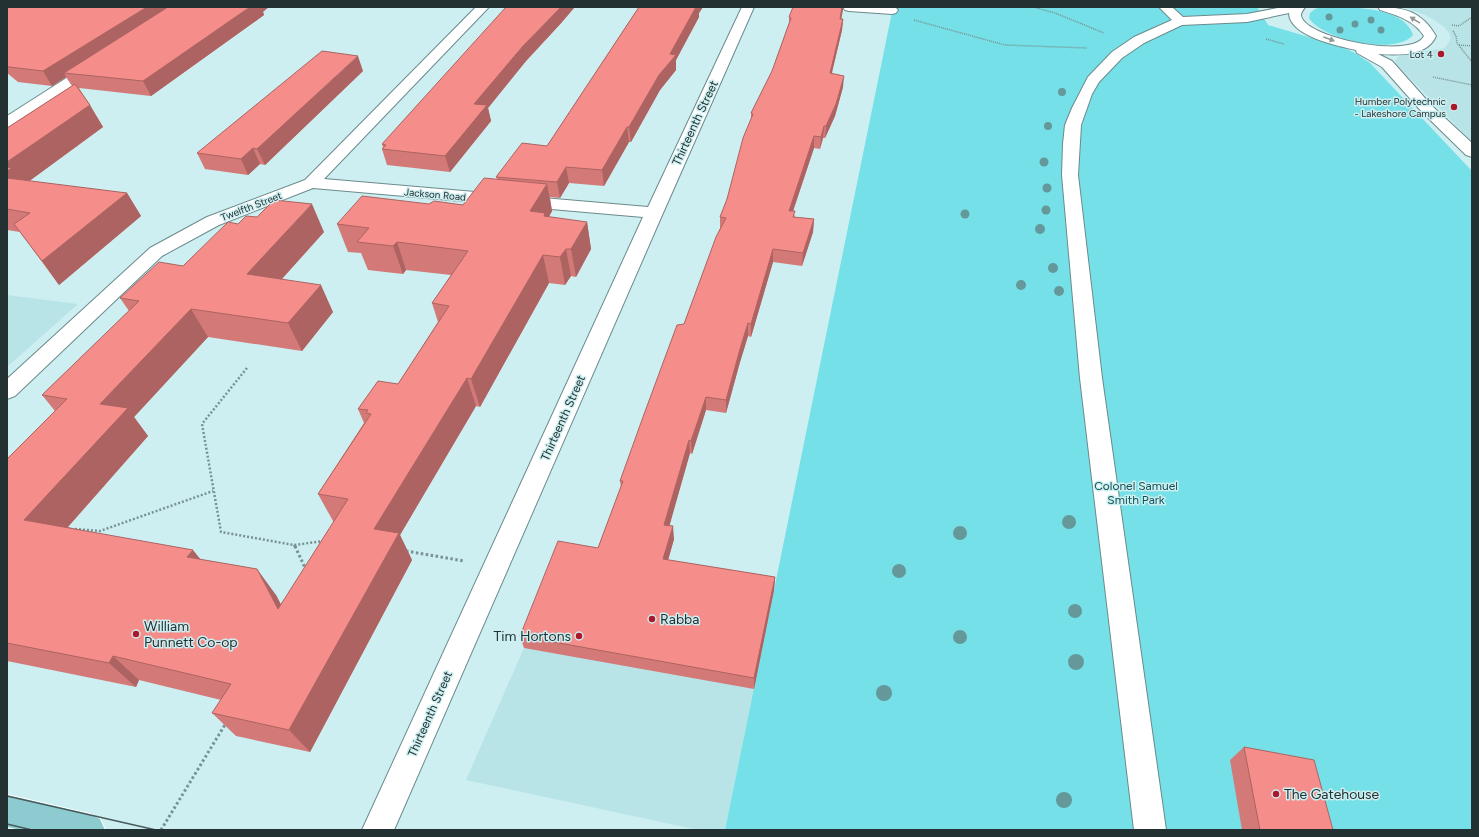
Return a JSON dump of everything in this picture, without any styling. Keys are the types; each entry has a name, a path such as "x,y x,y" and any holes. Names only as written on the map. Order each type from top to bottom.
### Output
{"main road":[{"path":"7,811 89,830"}],"street":[{"name":"Twelfth Street","path":"7,391 156,252 212,221 310,183 483,7"},
{"name":"Thirteenth Street","path":"378,830 654,213 748,7"},
{"path":"849,7 892,10"},
{"path":"1351,46 1374,50 1396,50 1414,48 1426,43 1430,36 1426,28 1415,19 1384,7"},
{"path":"1247,18 1298,8"},
{"path":"1298,8 1295,15 1300,23 1311,32"},
{"path":"1150,830 1091,378 1070,175 1073,125 1085,94 1093,80 1125,49 1172,14 1247,18 1285,25 1311,32 1372,54 1387,64 1427,109 1472,152"},
{"path":"1387,64 1389,56 1396,50"},
{"path":"7,123 107,58"},
{"name":"Jackson Road","path":"310,183 654,213"}],"path":[{"path":"1033,7 1055,13 1125,49"},
{"path":"892,10 901,16 1005,45 1125,49"},
{"path":"1448,25 1459,26 1472,17"},
{"path":"1459,45 1472,46"},
{"path":"247,368 202,424 221,532 294,545 330,540"},
{"path":"73,529 100,532 213,491"},
{"path":"294,545 309,577"},
{"path":"405,551 496,567"},
{"path":"161,830 227,722"}],"shaded area":[{"name":"Humber Polytechnic - Lakeshore Campus","path":"1403,7 1472,7 1472,142 1396,64 1395,60 1400,55 1445,48 1450,40 1450,34 1444,27 1425,15"},
{"path":"7,295 78,304 7,367"},
{"path":"562,554 774,590 725,830 698,830 466,780 524,648"}],"green space":[{"name":"Colonel Samuel Smith Park","path":"893,7 1257,7 1268,25 1342,47 1355,53 1370,63 1472,171 1472,830 725,830"},
{"path":"1321,7 1359,8 1387,13 1398,18 1407,25 1413,35 1404,41 1376,45 1343,39 1317,26 1309,18 1310,13"}],"building":[{"path":"7,7 147,7 43,71 7,66"},
{"path":"168,7 250,7 143,81 64,73"},
{"path":"506,7 561,7 523,46 474,104 487,105 445,156 382,149 386,145 382,144"},
{"path":"639,7 696,7 670,54 676,55 659,75 602,170 566,167 557,182 496,177 522,143 547,146"},
{"path":"793,7 842,7 840,19 843,19 830,73 844,76 836,104 826,126 824,126 821,137 814,136 789,211 795,211 793,217 814,219 803,253 773,249 751,324 748,323 726,400 706,397 691,441 689,440 664,525 673,526 663,559 775,577 754,678 520,636 558,541 598,548 623,481 620,481 677,325 684,324 716,237 726,218 720,217 727,199 743,138 753,114 751,113 772,71 791,18 789,17"},
{"path":"322,51 358,56 257,149 253,148 241,159 197,153"},
{"path":"75,84 90,105 7,162 7,128"},
{"path":"7,178 127,193 42,261 14,224 30,213 7,209"},
{"path":"484,178 547,184 530,211 545,213 544,216 587,222 571,249 566,249 560,257 543,255 471,379 467,378 374,529 399,533 289,730 212,713 231,684 113,656 109,663 7,643 7,459 67,399 42,395 139,301 120,298 159,262 183,266 228,222 238,224 246,216 257,217 274,200 312,204 247,274 321,285 288,323 191,309 100,404 128,408 24,520 193,550 187,557 257,569 278,609 348,499 318,494 371,414 366,413 368,410 358,409 378,381 398,384 449,306 432,303 468,251 397,242 393,246 357,242 369,228 337,224 362,196 429,204 434,201 463,205"},
{"name":"The Gatehouse","path":"1244,747 1314,760 1333,830 1260,830"}],"tram line":[{"path":"7,796 156,830"},
{"path":"7,824 32,830"}],"place":[{"name":"Lot 4","path":"1441,54"},
{"name":"Humber Polytechnic - Lakeshore Campus","path":"1454,107"},
{"name":"Rabba","path":"652,619"},
{"name":"William Punnett Co-op","path":"136,634"},
{"name":"Tim Hortons","path":"579,636"},
{"name":"The Gatehouse","path":"1276,794"}]}
